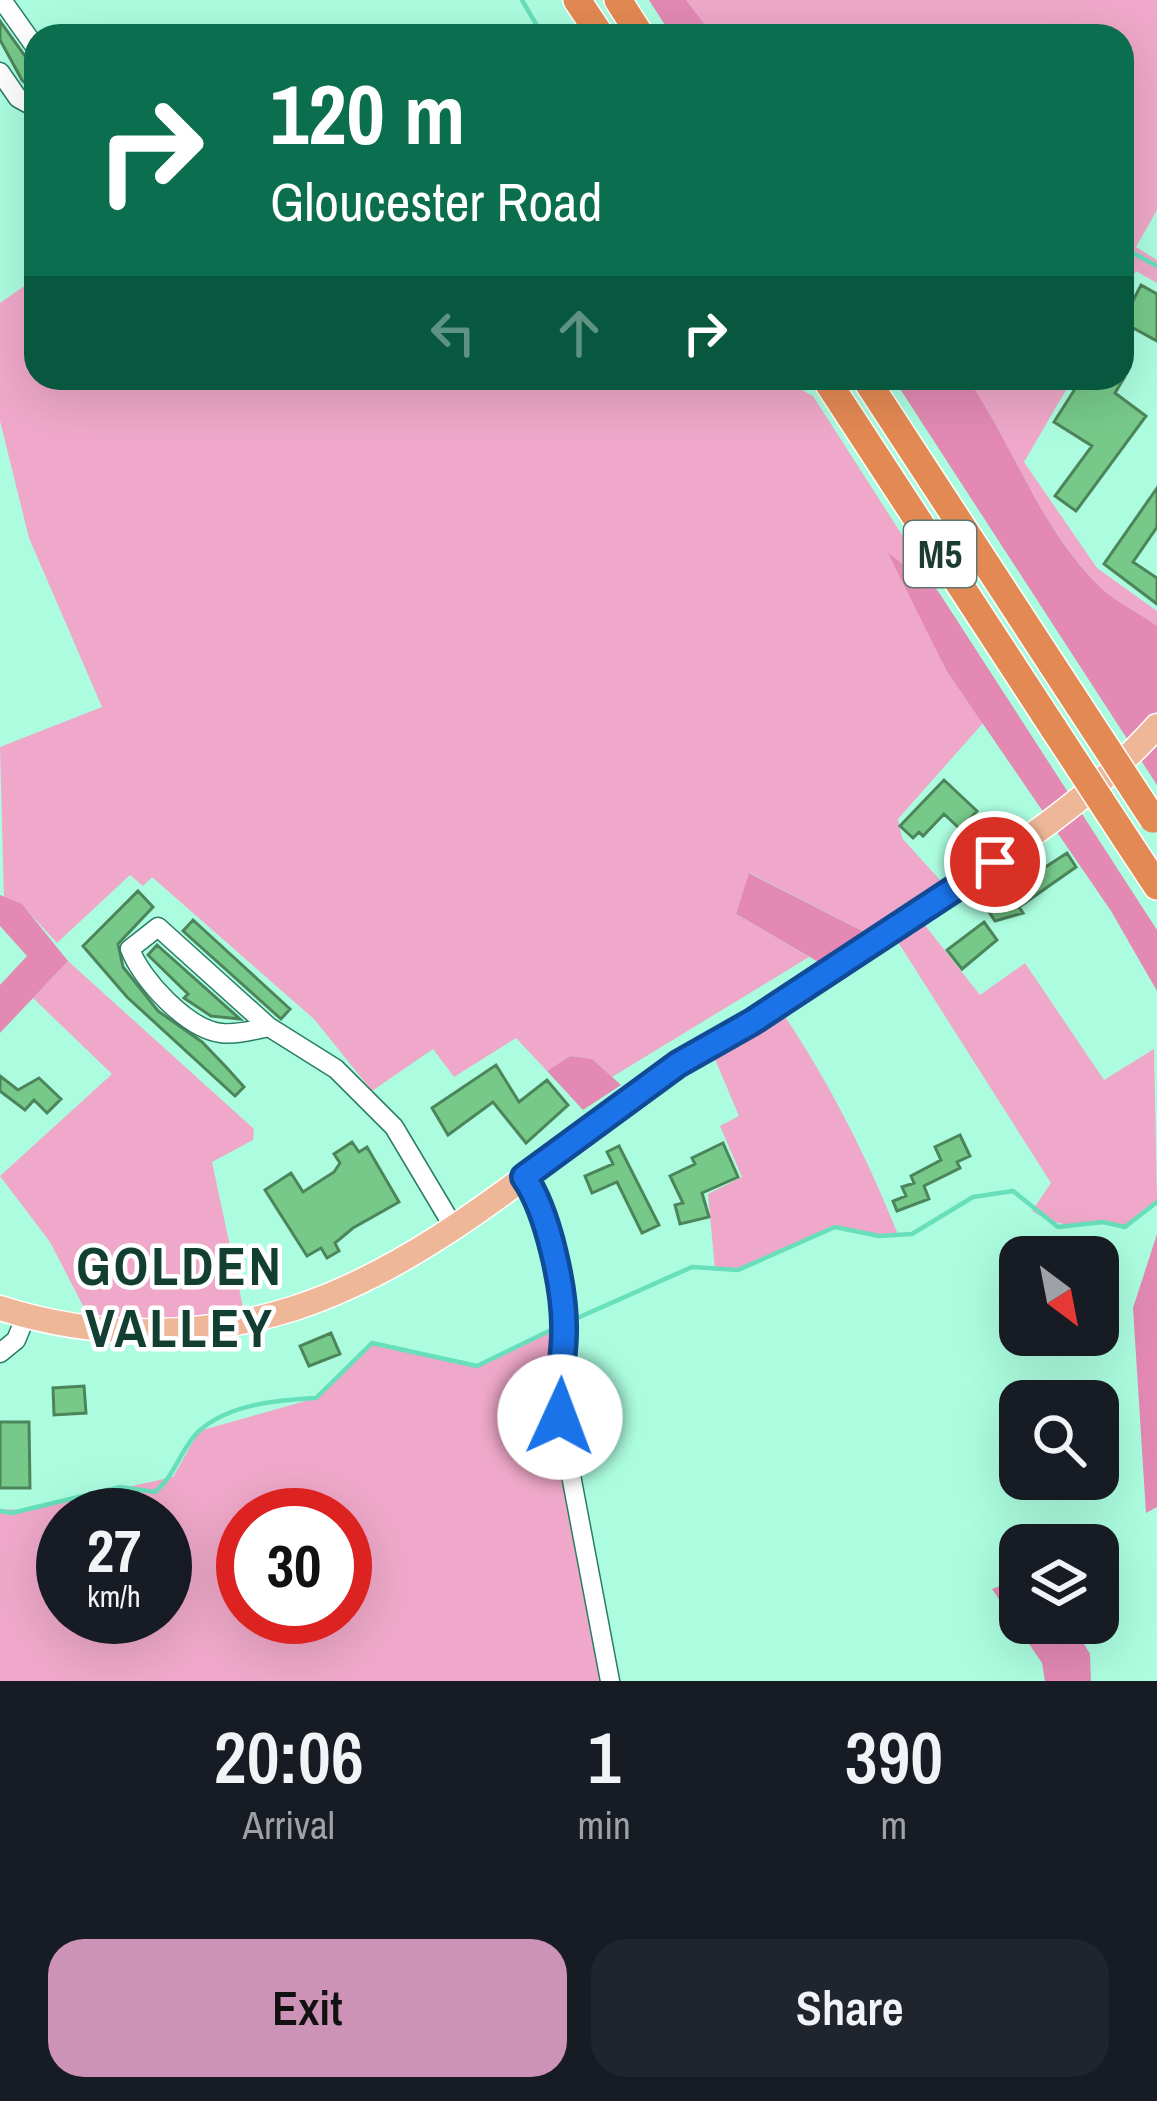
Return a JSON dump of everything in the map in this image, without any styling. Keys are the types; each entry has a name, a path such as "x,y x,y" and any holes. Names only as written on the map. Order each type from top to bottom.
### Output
{"highway":[{"name":"M5","path":"833,390 1157,886"},
{"name":"M5","path":"873,390 1155,822"}],"main road":[{"path":"0,1308 129,1331 246,1321 342,1290 453,1226 678,1064 752,1022 1032,837 1105,779 1157,726"}],"street":[{"path":"2,0 24,31"},
{"path":"0,71 24,101"},
{"path":"269,1027 224,1034 207,1030 185,1017 130,949 158,928 269,1027 336,1069 394,1127 453,1226"},
{"path":"524,1177 544,1213 565,1324 557,1392 560,1417 610,1681"},
{"path":"0,1353 16,1340 26,1316"}],"shaded area":[{"path":"649,0 686,0 705,24 664,24"},
{"path":"686,0 1157,0 1157,210 1136,247 1157,260 1157,283 1136,271 1134,274 1134,24 705,24"},
{"path":"24,286 24,390 802,390 813,396 938,591 891,556 946,670 984,722 898,819 902,838 950,891 916,914 980,995 1025,963 1104,1080 1154,1049 1157,1202 1125,1227 1067,1224 1032,1211 1051,1183 891,931 878,939 750,873 736,914 809,957 612,1077 592,1059 570,1056 547,1071 516,1038 454,1077 433,1049 372,1091 314,1019 152,877 143,886 130,875 57,943 22,905 4,900 0,747 102,707 29,538 0,421 0,303"},
{"path":"901,390 974,390 1076,560 1102,589 1157,626 1157,785"},
{"path":"974,390 1066,390 1024,462 1097,568 1157,611 1157,626 1102,589 1076,560"},
{"path":"888,553 938,591 1157,930 1157,991 1111,911 946,670"},
{"path":"749,873 878,939 832,970 736,914"},
{"path":"0,895 22,904 68,961 0,1033 0,985 27,956 0,926"},
{"path":"68,961 254,1129 253,1140 212,1162 246,1321 95,1329 50,1242 0,1176 112,1074 33,998"},
{"path":"778,1006 845,1118 899,1237 835,1227 738,1270 715,1269 708,1194 742,1177 720,1126 739,1116 709,1045"},
{"path":"570,1056 592,1059 621,1085 583,1110 547,1071"},
{"path":"1157,1234 1157,1507 1146,1513 1133,1308"},
{"path":"564,1324 557,1392 614,1681 0,1681 0,1509 36,1507 36,1644 192,1644 192,1488 123,1488 173,1477 199,1431 316,1398 372,1343 477,1366"},
{"path":"1029,1644 1084,1644 1090,1654 1091,1681 1045,1681 1042,1663"}],"building":[{"path":"0,21 24,55 24,82 22,80 0,40"},
{"path":"1141,285 1157,294 1157,341 1134,329 1134,299"},
{"path":"1074,390 1117,390 1146,416 1076,511 1055,496 1092,446 1054,422"},
{"path":"1157,488 1157,527 1133,562 1157,578 1157,604 1104,564"},
{"path":"944,780 977,811 960,829 944,814 923,836 919,832 913,838 900,826"},
{"path":"1067,853 1076,867 1019,907 1023,913 995,921 985,906"},
{"path":"138,891 153,907 118,944 123,967 158,1011 202,1042 244,1087 235,1096 127,997 83,946"},
{"path":"193,920 290,1009 281,1019 183,931"},
{"path":"984,922 997,940 962,969 947,950"},
{"path":"157,945 240,1019 211,1016 184,998 188,994 148,955"},
{"path":"496,1065 519,1102 547,1080 568,1105 526,1143 493,1102 448,1135 432,1108"},
{"path":"0,1076 18,1090 39,1078 61,1099 47,1113 34,1100 25,1110 0,1091"},
{"path":"960,1135 970,1156 957,1162 960,1168 924,1186 929,1199 897,1211 893,1201 906,1196 902,1187 914,1183 911,1176 941,1160 935,1147"},
{"path":"352,1142 359,1152 367,1147 399,1202 353,1228 335,1243 339,1251 327,1258 321,1248 307,1256 265,1190 291,1173 303,1192 334,1172 340,1163 334,1154"},
{"path":"723,1143 738,1177 702,1193 709,1217 680,1224 675,1205 683,1203 670,1176 695,1164 692,1158"},
{"path":"619,1146 659,1225 642,1233 617,1182 592,1193 585,1176 613,1164 607,1152"},
{"path":"331,1333 340,1354 309,1366 300,1346"},
{"path":"84,1386 86,1413 54,1415 53,1388"},
{"path":"0,1422 29,1422 30,1488 0,1488"}],"waterway":[{"path":"522,0 536,24"},
{"path":"1134,254 1157,266"},
{"path":"573,1320 692,1267 738,1270 835,1227 879,1236 912,1234 973,1197 1013,1191 1058,1227 1103,1222 1125,1227 1157,1202"},
{"path":"0,1511 12,1513 120,1487 155,1492 193,1438 211,1422 254,1405 316,1398 372,1343 477,1366 557,1327"}],"district":[{"name":"GOLDEN VALLEY","path":"180,1297"}],"route":[{"path":"560,1417 557,1392 565,1324 544,1213 524,1177 678,1064 752,1022 995,862"}]}
